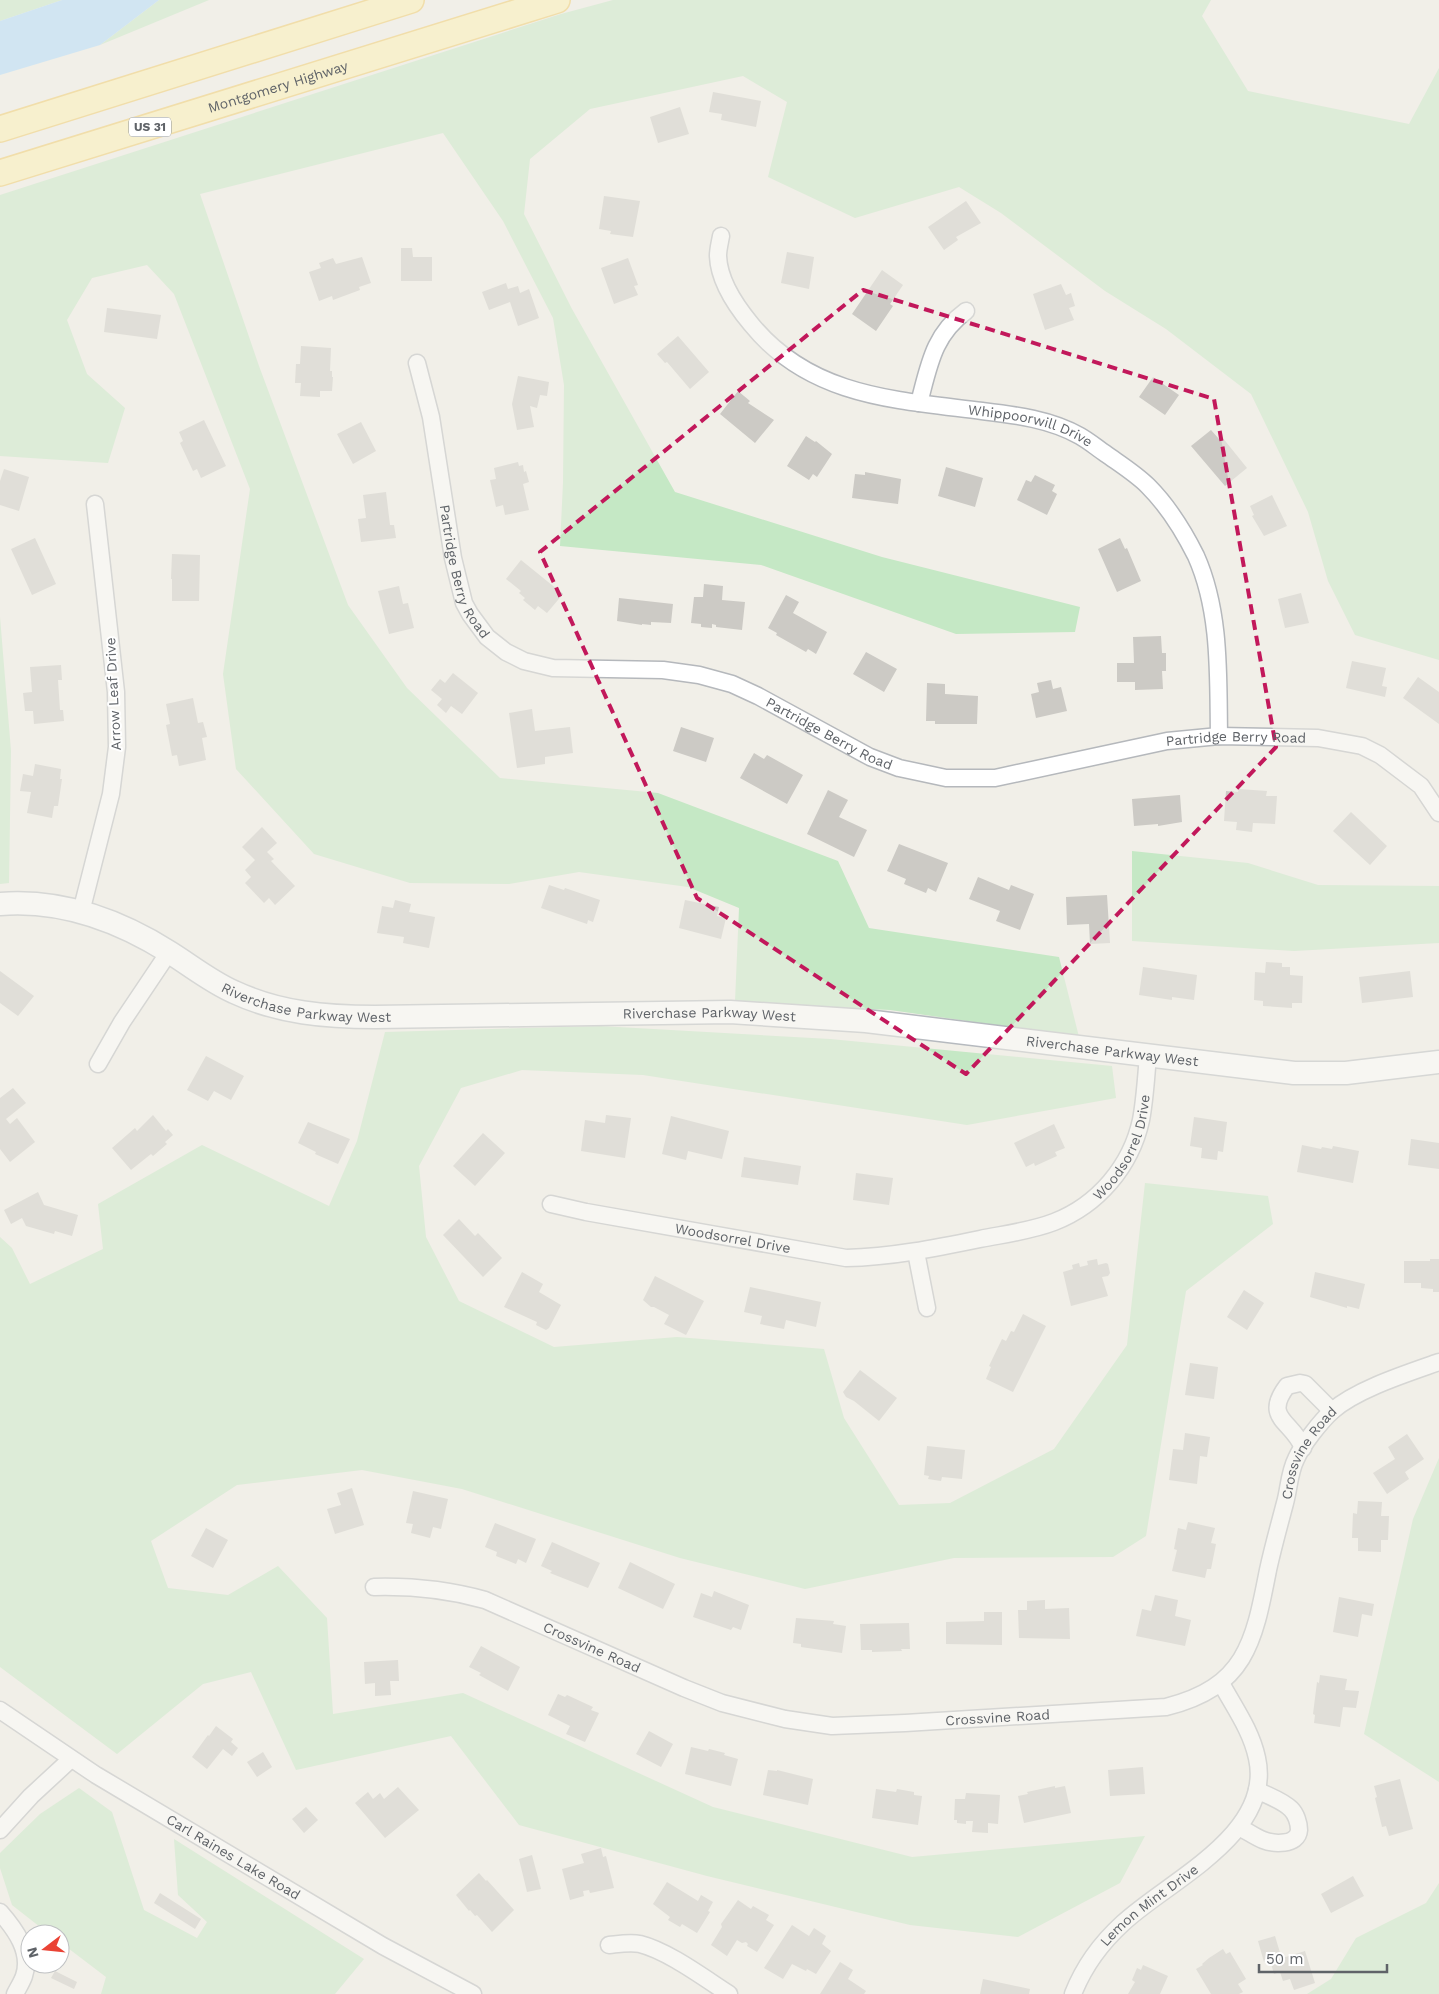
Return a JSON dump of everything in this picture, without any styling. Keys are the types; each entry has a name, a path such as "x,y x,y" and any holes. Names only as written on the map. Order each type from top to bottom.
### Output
{"main road":[{"path":"0,129 411,0"},
{"name":"Montgomery Highway","path":"0,174 532,4 557,0"}],"street":[{"name":"Whippoorwill Drive","path":"721,236 718,256 722,277 734,302 761,336 780,354 834,384 881,397 1018,415 1049,423 1080,436 1147,486 1177,524 1195,556 1206,586 1216,641 1220,736"},
{"path":"919,402 932,355 938,342 953,321 966,311"},
{"name":"Partridge Berry Road","path":"417,363 431,418 453,558 464,604 487,637 506,652 524,661 553,668 663,670 699,675 732,684 870,756 899,768 946,778 970,780 995,778 1167,741 1220,736 1318,738 1362,746 1380,755 1421,786 1439,813"},
{"name":"Arrow Leaf Drive","path":"81,912 111,794 117,747 116,692 95,504"},
{"name":"Riverchase Parkway West","path":"0,904 26,903 57,906 118,924 169,952 232,992 274,1006 319,1015 375,1018 730,1012 866,1021 1267,1071 1321,1074 1346,1073 1439,1062"},
{"path":"98,1064 122,1022 169,952"},
{"name":"Woodsorrel Drive","path":"551,1204 586,1212 846,1258 916,1252 1054,1222 1080,1210 1094,1200 1104,1190 1127,1158 1137,1134 1145,1090 1148,1056"},
{"path":"916,1252 927,1308"},
{"name":"Crossvine Road","path":"374,1587 420,1588 464,1594 485,1600 722,1703 785,1720 832,1726 1166,1708 1202,1696 1221,1683 1245,1654 1252,1640 1260,1614 1276,1533 1286,1502 1288,1484 1296,1459 1332,1411 1374,1387 1439,1362"},
{"path":"1304,1448 1300,1438 1278,1416 1279,1397 1283,1391 1287,1386 1293,1384 1305,1384 1332,1411"},
{"name":"Lemon Mint Drive","path":"1073,1994 1082,1973 1107,1938 1123,1923 1212,1854 1239,1827 1253,1802 1257,1790 1258,1760 1246,1727 1221,1683"},
{"name":"Carl Raines Lake Road","path":"0,1710 71,1759 383,1946 473,1994"},
{"path":"0,1830 31,1796 71,1759"},
{"path":"1239,1827 1263,1840 1273,1842 1290,1842 1299,1833 1298,1821 1290,1808 1257,1790"},
{"path":"0,1912 15,1930 22,1944 26,1963 24,1975 15,1994"},
{"path":"609,1945 640,1944 654,1949 729,1994"}],"highlighted area":[{"path":"863,290 1214,399 1276,747 966,1074 697,898 540,552"}],"green space":[{"path":"0,0 62,0 0,21"},
{"path":"159,0 209,0 100,45"},
{"path":"613,0 1211,0 1202,16 1248,91 1409,124 1439,68 1439,660 1355,635 1328,581 1308,512 1251,394 1166,329 1105,291 1001,213 959,187 855,218 768,177 787,102 743,76 590,109 530,159 524,214 572,309 675,492 882,557 1080,607 1075,632 956,634 761,565 560,546 564,385 553,318 503,221 443,133 200,194 259,366 348,605 407,688 500,778 658,793 838,861 869,928 1059,957 1079,1037 890,1010 735,1002 739,908 688,887 579,872 509,884 410,883 314,854 236,769 223,674 250,489 174,294 147,265 92,278 67,320 87,374 125,408 108,463 0,456 0,195 561,14"},
{"path":"0,617 11,751 9,883 0,884"},
{"path":"1132,851 1248,863 1318,885 1439,886 1439,943 1294,951 1132,941"},
{"path":"600,1026 830,1039 1112,1066 1116,1098 967,1125 643,1075 522,1070 461,1088 419,1166 426,1237 459,1301 554,1347 677,1337 824,1349 844,1418 899,1505 950,1503 1054,1449 1127,1345 1145,1183 1268,1196 1273,1224 1186,1291 1146,1536 1113,1557 954,1558 805,1589 680,1558 462,1489 362,1470 237,1485 151,1541 168,1588 228,1595 278,1566 327,1618 333,1714 463,1693 713,1807 912,1857 1145,1836 1120,1883 1018,1937 910,1925 707,1876 519,1825 451,1736 296,1770 251,1672 203,1684 117,1754 0,1667 0,1237 12,1248 30,1284 103,1249 98,1204 202,1145 329,1206 357,1141 385,1032"},
{"path":"1439,1458 1439,1782 1364,1734 1413,1519"},
{"path":"79,1788 112,1812 144,1910 197,1938 207,1922 178,1895 174,1839 364,1959 335,1994 101,1994 106,1977 70,1950 70,1924 36,1924 12,1905 0,1868 0,1853 40,1814"},
{"path":"1439,1883 1439,1994 1307,1994 1331,1979 1356,1938 1426,1903"}],"water":[{"path":"62,0 159,0 100,45 0,75 0,21"}],"building":[{"path":"713,92 761,101 756,127 721,120 722,114 709,112"},
{"path":"680,107 689,134 658,143 650,117"},
{"path":"604,196 640,201 633,237 610,234 611,231 599,229"},
{"path":"966,201 981,223 956,237 958,240 944,250 928,227"},
{"path":"401,248 412,248 413,257 432,257 432,281 401,281"},
{"path":"787,252 814,257 809,289 781,283"},
{"path":"362,257 371,283 359,287 360,290 333,300 332,296 319,301 309,272 321,268 319,263 333,258 336,264"},
{"path":"628,258 638,285 634,286 638,295 614,304 601,268"},
{"path":"882,270 903,285 890,304 893,306 876,331 852,314"},
{"path":"506,283 508,289 518,286 520,293 529,289 539,318 518,326 510,302 489,310 482,292"},
{"path":"1061,284 1066,295 1071,293 1075,306 1069,308 1074,320 1045,330 1033,294"},
{"path":"107,308 161,315 157,339 104,332"},
{"path":"678,336 709,372 690,389 667,362 665,363 657,354"},
{"path":"301,346 331,348 330,371 332,371 333,377 332,391 320,391 320,397 300,396 301,383 295,383 296,364 300,364"},
{"path":"518,376 549,382 547,396 540,395 537,408 530,406 534,427 517,430 512,404"},
{"path":"1153,377 1179,395 1165,415 1139,397"},
{"path":"738,391 750,401 748,403 774,420 755,443 720,414"},
{"path":"204,420 226,466 201,478 197,469 193,471 180,443 183,441 179,432"},
{"path":"361,422 376,451 353,464 337,434"},
{"path":"1211,430 1219,439 1222,437 1247,468 1225,486 1191,446"},
{"path":"806,436 816,441 832,454 817,477 813,474 809,480 787,466"},
{"path":"518,462 519,466 523,465 529,482 523,484 529,510 505,515 503,505 496,507 490,480 496,479 494,468"},
{"path":"946,467 983,478 975,507 938,496"},
{"path":"4,469 29,477 19,511 0,505 0,481"},
{"path":"865,472 901,479 898,504 852,498 855,474 865,475"},
{"path":"1035,475 1055,485 1052,491 1057,494 1047,515 1017,500 1026,480 1031,482"},
{"path":"386,492 390,525 394,525 396,538 361,542 358,519 366,518 363,495"},
{"path":"1272,495 1287,526 1264,536 1252,516 1254,515 1250,506"},
{"path":"35,538 56,584 32,595 11,549"},
{"path":"1120,538 1125,549 1127,548 1141,581 1117,592 1098,549"},
{"path":"172,554 200,555 199,601 172,601"},
{"path":"521,560 563,594 547,613 538,606 535,610 523,600 525,598 519,593 521,591 506,579"},
{"path":"704,584 723,586 722,600 745,602 742,630 716,627 716,625 712,624 712,628 701,627 701,624 691,623 694,597 703,597"},
{"path":"399,586 403,604 408,603 414,628 389,634 378,591"},
{"path":"1301,593 1309,623 1285,628 1278,599"},
{"path":"786,595 799,602 793,613 827,632 816,654 808,649 806,652 776,635 777,633 768,628"},
{"path":"619,598 673,604 671,623 651,622 651,625 642,625 617,621"},
{"path":"1161,636 1162,653 1166,653 1166,671 1162,671 1163,689 1135,690 1135,682 1117,682 1117,663 1134,663 1133,637"},
{"path":"866,652 897,669 884,692 853,674"},
{"path":"1352,661 1386,668 1382,686 1387,687 1385,697 1346,688"},
{"path":"61,665 62,680 58,680 60,710 63,710 64,721 34,724 33,711 25,711 23,693 32,692 30,667"},
{"path":"453,673 478,693 462,714 451,706 446,713 437,705 442,699 431,690 440,679 445,683"},
{"path":"1418,677 1439,692 1439,724 1403,698"},
{"path":"1051,680 1053,689 1061,687 1067,711 1036,718 1031,694 1039,692 1037,683"},
{"path":"927,683 945,684 945,694 978,696 977,724 935,724 935,721 926,721"},
{"path":"193,698 198,723 203,722 207,737 202,738 206,760 179,766 177,755 172,756 166,725 170,724 166,704"},
{"path":"532,709 535,731 570,727 573,753 545,757 545,764 517,768 509,713"},
{"path":"681,727 714,738 706,762 673,751"},
{"path":"754,753 764,759 767,755 803,775 787,804 740,778"},
{"path":"35,764 61,769 60,779 62,779 58,806 54,806 52,818 27,813 31,792 20,791 23,774 33,776"},
{"path":"1239,789 1267,791 1266,796 1277,796 1275,824 1253,823 1252,832 1236,830 1237,822 1224,821 1226,791 1238,792"},
{"path":"828,790 848,800 839,817 867,830 854,857 807,834"},
{"path":"1180,795 1182,822 1158,826 1158,824 1134,826 1132,799"},
{"path":"1351,812 1387,846 1370,865 1333,831"},
{"path":"262,827 277,843 267,852 274,859 271,861 295,886 275,905 269,898 264,903 245,883 251,877 245,870 255,860 242,847"},
{"path":"899,844 948,863 936,892 928,888 926,893 904,884 906,879 887,871"},
{"path":"978,877 1009,890 1011,885 1034,894 1020,930 996,921 1000,911 969,899"},
{"path":"549,885 564,890 565,888 600,900 593,922 588,920 587,924 541,908"},
{"path":"1107,895 1110,943 1090,944 1089,924 1067,925 1066,897"},
{"path":"395,900 411,904 409,912 435,917 429,948 403,943 404,937 377,933 382,906 393,908"},
{"path":"685,900 719,907 717,916 726,918 721,939 679,928"},
{"path":"1266,962 1282,963 1282,967 1290,967 1290,975 1303,976 1302,1003 1292,1003 1292,1008 1263,1006 1263,1001 1254,1000 1255,972 1265,973"},
{"path":"1143,967 1197,975 1194,1000 1172,997 1172,1000 1139,995"},
{"path":"0,971 34,996 18,1016 0,1003"},
{"path":"1410,971 1413,997 1362,1003 1359,977"},
{"path":"206,1056 244,1076 231,1100 214,1091 208,1101 187,1090"},
{"path":"13,1088 26,1103 6,1119 10,1124 17,1118 35,1142 10,1162 0,1149 0,1098"},
{"path":"153,1115 166,1131 168,1129 173,1135 165,1142 167,1144 153,1156 151,1154 131,1170 112,1148 135,1128 137,1131"},
{"path":"606,1115 631,1118 625,1158 581,1151 585,1120 605,1123"},
{"path":"671,1116 729,1131 722,1159 688,1151 686,1160 662,1154"},
{"path":"1194,1117 1227,1122 1223,1152 1218,1151 1217,1160 1201,1158 1202,1148 1190,1146"},
{"path":"308,1122 350,1139 338,1164 315,1154 316,1152 298,1143"},
{"path":"1054,1124 1065,1148 1055,1152 1057,1156 1035,1166 1034,1163 1026,1167 1014,1143"},
{"path":"483,1133 505,1153 475,1186 453,1166"},
{"path":"1411,1139 1439,1143 1439,1169 1408,1165"},
{"path":"1302,1145 1321,1149 1322,1147 1332,1149 1333,1146 1359,1151 1353,1183 1297,1172"},
{"path":"744,1157 801,1166 798,1185 741,1177"},
{"path":"856,1173 893,1178 889,1205 853,1200"},
{"path":"38,1192 44,1205 78,1215 72,1236 55,1231 54,1234 26,1226 22,1218 11,1224 4,1210"},
{"path":"459,1219 475,1236 478,1233 502,1258 483,1277 443,1235"},
{"path":"1097,1259 1098,1265 1108,1264 1110,1273 1108,1276 1102,1277 1108,1296 1071,1306 1063,1272 1073,1269 1072,1265 1079,1263 1080,1267 1088,1265 1087,1261"},
{"path":"1430,1259 1439,1259 1439,1292 1433,1292 1433,1289 1421,1288 1421,1283 1404,1283 1404,1261 1430,1261"},
{"path":"522,1272 543,1284 539,1292 561,1305 549,1328 546,1330 536,1325 537,1322 504,1307"},
{"path":"1315,1272 1365,1284 1359,1309 1347,1306 1347,1308 1310,1297"},
{"path":"655,1276 704,1301 686,1335 664,1324 669,1315 651,1307 643,1300"},
{"path":"750,1287 821,1302 816,1327 786,1320 784,1329 760,1324 762,1316 744,1312"},
{"path":"1244,1290 1264,1303 1247,1330 1227,1317"},
{"path":"1023,1314 1046,1326 1013,1392 986,1379 991,1367 989,1366 1002,1339 1006,1341 1011,1331 1014,1332"},
{"path":"1190,1363 1218,1367 1214,1399 1185,1395"},
{"path":"860,1370 897,1398 879,1421 846,1397 843,1392"},
{"path":"1185,1433 1210,1437 1207,1457 1200,1456 1197,1484 1169,1480 1173,1449 1183,1450"},
{"path":"1407,1434 1424,1459 1405,1472 1409,1479 1387,1494 1373,1473 1395,1459 1388,1447"},
{"path":"927,1446 965,1450 962,1479 942,1477 941,1481 928,1479 929,1476 924,1475"},
{"path":"352,1488 364,1525 335,1534 327,1509 341,1505 337,1493"},
{"path":"413,1491 448,1499 441,1529 433,1527 430,1538 411,1533 413,1524 406,1523"},
{"path":"1358,1501 1382,1502 1381,1516 1389,1516 1388,1540 1381,1540 1381,1552 1358,1551 1358,1538 1352,1538 1353,1513 1357,1514"},
{"path":"1188,1522 1215,1528 1211,1543 1216,1544 1211,1569 1207,1569 1205,1578 1172,1571 1177,1550 1174,1549 1178,1528 1186,1530"},
{"path":"495,1523 536,1539 526,1563 518,1559 516,1564 496,1556 497,1552 485,1547"},
{"path":"206,1528 228,1540 213,1568 191,1556"},
{"path":"552,1542 600,1563 588,1588 550,1573 552,1571 541,1566"},
{"path":"630,1562 675,1584 663,1609 618,1588"},
{"path":"714,1591 749,1605 741,1630 733,1627 731,1630 693,1617 701,1593 712,1597"},
{"path":"1155,1595 1178,1600 1175,1616 1191,1620 1185,1646 1136,1636 1142,1609 1151,1611"},
{"path":"1339,1597 1374,1604 1372,1616 1362,1614 1358,1637 1333,1632"},
{"path":"1045,1600 1045,1609 1069,1608 1070,1639 1019,1638 1018,1610 1027,1610 1027,1601"},
{"path":"984,1612 1002,1612 1002,1645 946,1644 946,1622 984,1621"},
{"path":"796,1618 834,1621 833,1624 846,1626 842,1653 801,1647 801,1644 793,1643"},
{"path":"909,1623 910,1649 872,1652 872,1650 861,1650 860,1624"},
{"path":"481,1646 520,1667 508,1691 479,1675 481,1673 469,1667"},
{"path":"398,1660 399,1681 390,1681 391,1695 375,1696 375,1683 365,1684 364,1662"},
{"path":"1320,1675 1347,1679 1345,1690 1359,1691 1356,1708 1343,1707 1340,1727 1314,1723 1315,1715 1313,1714 1317,1682 1319,1683"},
{"path":"558,1694 565,1697 567,1695 593,1707 591,1710 599,1713 585,1742 566,1734 570,1726 548,1715"},
{"path":"216,1726 233,1739 231,1742 238,1748 232,1756 223,1749 207,1769 192,1757"},
{"path":"649,1731 673,1744 661,1767 636,1754"},
{"path":"691,1747 725,1753 724,1755 738,1759 731,1786 685,1774"},
{"path":"263,1752 272,1767 257,1777 247,1762"},
{"path":"1143,1767 1145,1794 1110,1796 1108,1770"},
{"path":"768,1770 777,1770 813,1779 808,1805 763,1795"},
{"path":"1400,1779 1413,1829 1389,1836 1386,1826 1382,1827 1374,1786"},
{"path":"1055,1786 1055,1788 1065,1786 1071,1813 1024,1823 1018,1796 1028,1794 1027,1792"},
{"path":"398,1787 419,1810 385,1838 355,1803 368,1792 373,1799 380,1793 384,1799"},
{"path":"876,1789 896,1792 897,1789 914,1792 914,1795 922,1796 918,1825 872,1818"},
{"path":"966,1793 1000,1795 998,1824 988,1823 988,1833 972,1832 973,1821 966,1821 966,1824 957,1823 957,1820 954,1820 955,1799 965,1799"},
{"path":"306,1807 318,1820 304,1833 292,1819"},
{"path":"601,1848 603,1857 606,1856 614,1888 590,1893 589,1890 583,1891 584,1896 570,1900 562,1869 584,1863 581,1854"},
{"path":"532,1855 541,1889 527,1892 519,1859"},
{"path":"479,1873 514,1910 492,1932 477,1915 475,1916 469,1911 456,1895"},
{"path":"1353,1876 1364,1896 1331,1913 1321,1894"},
{"path":"667,1882 698,1901 701,1895 713,1902 708,1911 710,1912 697,1933 682,1924 680,1927 668,1920 670,1917 653,1904"},
{"path":"160,1893 201,1919 195,1929 154,1903"},
{"path":"738,1900 751,1909 753,1906 769,1915 766,1920 774,1925 757,1952 747,1946 746,1942 742,1943 737,1940 727,1956 711,1945 722,1927 721,1924"},
{"path":"792,1925 809,1936 814,1928 826,1936 822,1944 831,1951 816,1974 792,1964 783,1979 764,1968"},
{"path":"1275,1936 1281,1956 1279,1956 1279,1959 1305,1951 1315,1983 1294,1990 1290,1979 1283,1981 1280,1972 1274,1974 1270,1960 1264,1962 1258,1941"},
{"path":"1223,1949 1226,1954 1230,1952 1246,1979 1238,1984 1243,1992 1239,1994 1211,1994 1196,1969"},
{"path":"840,1962 853,1970 848,1979 866,1991 864,1994 820,1994"},
{"path":"1143,1965 1168,1976 1160,1994 1128,1994 1135,1982 1132,1980 1137,1968 1141,1970"},
{"path":"53,1974 61,1974 77,1982 74,1989 51,1978"},
{"path":"983,1979 1030,1989 1029,1994 980,1994"}]}
